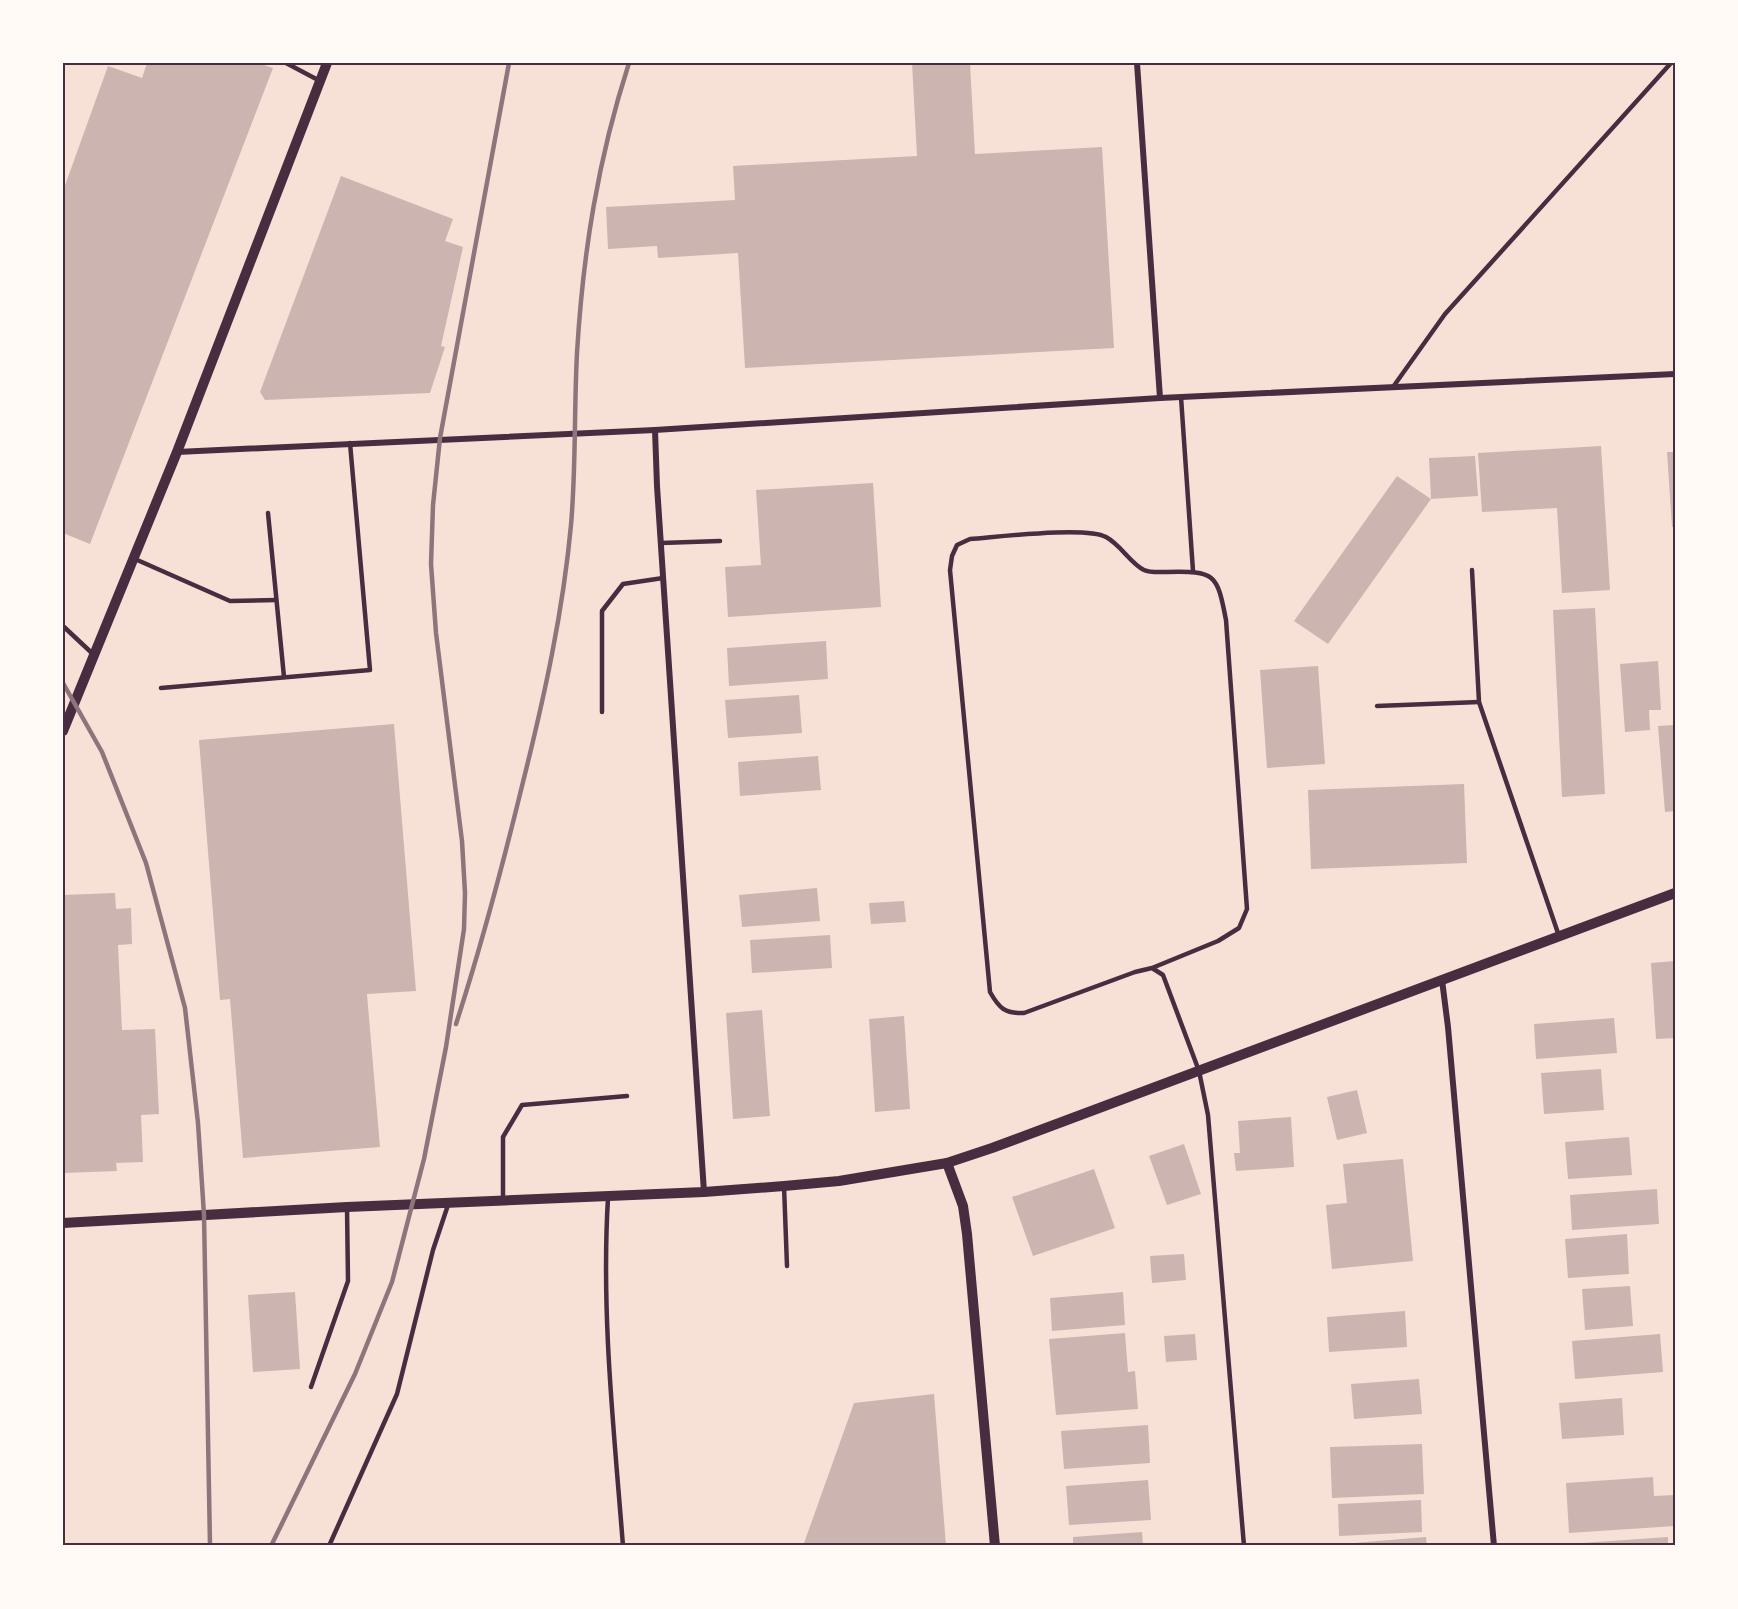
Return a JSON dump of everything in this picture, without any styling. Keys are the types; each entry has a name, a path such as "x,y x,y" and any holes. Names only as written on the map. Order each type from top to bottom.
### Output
{"street":[{"path":"63,731 177,452 327,63"},
{"path":"1137,63 1160,398"},
{"path":"177,452 656,430 1160,398 1675,374"},
{"path":"656,430 663,578 704,1192"},
{"path":"63,1223 449,1202 704,1192 839,1181 947,1163 1675,893"},
{"path":"1442,980 1494,1546"},
{"path":"947,1163 963,1206 967,1234 995,1546"}],"lane":[{"path":"286,63 320,81"},
{"path":"1393,387 1445,314 1671,63"},
{"path":"1181,397 1193,571"},
{"path":"161,688 370,670 350,443"},
{"path":"268,513 284,677"},
{"path":"1084,532 1104,536 1117,544 1145,570 1193,571 1209,576 1217,584 1226,620 1247,909 1239,928 1218,941 1152,968 1135,972 1024,1013 1010,1013 999,1007 990,992 950,570 952,556 957,545 970,539 1084,532"},
{"path":"661,543 720,541"},
{"path":"133,559 230,601 276,600"},
{"path":"1472,570 1479,702 1559,936"},
{"path":"602,712 602,611 623,584 663,578"},
{"path":"63,626 94,656"},
{"path":"1377,706 1479,702"},
{"path":"1152,968 1163,975 1199,1071 1208,1115 1244,1546"},
{"path":"503,1200 503,1137 522,1105 627,1096"},
{"path":"784,1186 787,1266"},
{"path":"609,1195 606,1239 609,1363 623,1546"},
{"path":"329,1546 397,1394 433,1250 449,1202"},
{"path":"311,1387 348,1281 347,1207"}],"building":[{"path":"147,63 258,63 273,68 90,544 63,533 63,191 108,66 142,78"},
{"path":"912,63 970,63 975,154 1102,147 1114,348 745,368 738,253 658,258 657,246 608,249 606,207 735,200 733,166 917,156"},
{"path":"341,176 453,219 445,241 463,247 441,346 445,347 430,393 265,400 260,392"},
{"path":"1601,446 1610,590 1562,593 1557,508 1482,512 1478,453"},
{"path":"1667,452 1675,452 1675,527 1672,527"},
{"path":"1475,456 1478,496 1431,499 1429,458"},
{"path":"1397,476 1431,499 1328,644 1294,621"},
{"path":"873,483 881,607 728,617 725,567 761,565 756,490"},
{"path":"1595,608 1605,794 1562,797 1553,610"},
{"path":"826,641 828,679 729,686 727,648"},
{"path":"1658,661 1661,710 1649,710 1650,730 1625,732 1620,664"},
{"path":"1318,666 1325,764 1267,768 1260,670"},
{"path":"799,695 802,733 728,738 725,700"},
{"path":"394,724 416,991 367,994 380,1147 243,1158 230,999 220,1000 199,740"},
{"path":"1675,725 1675,811 1665,812 1658,726"},
{"path":"818,756 821,790 740,796 738,762"},
{"path":"1464,784 1467,863 1311,869 1308,790"},
{"path":"817,888 820,921 742,927 739,895"},
{"path":"115,893 116,909 131,908 132,944 118,945 122,1030 155,1029 159,1114 141,1115 143,1162 116,1163 117,1171 63,1173 63,895"},
{"path":"904,901 906,922 871,924 869,903"},
{"path":"830,935 832,968 752,973 750,940"},
{"path":"1675,961 1675,1038 1656,1039 1651,963"},
{"path":"762,1010 770,1116 733,1119 726,1013"},
{"path":"904,1016 910,1109 875,1112 869,1019"},
{"path":"1614,1018 1617,1053 1536,1059 1534,1024"},
{"path":"1601,1069 1604,1110 1544,1114 1541,1073"},
{"path":"1357,1090 1367,1133 1337,1140 1327,1097"},
{"path":"1291,1117 1294,1167 1236,1171 1234,1153 1240,1153 1238,1121"},
{"path":"1629,1137 1632,1175 1568,1179 1565,1142"},
{"path":"1184,1144 1201,1194 1167,1205 1149,1156"},
{"path":"1403,1159 1413,1261 1332,1269 1326,1205 1347,1203 1343,1164"},
{"path":"1094,1169 1115,1228 1033,1256 1012,1197"},
{"path":"1657,1189 1659,1224 1572,1230 1570,1195"},
{"path":"1627,1234 1629,1274 1568,1278 1565,1239"},
{"path":"1184,1254 1186,1280 1152,1283 1150,1256"},
{"path":"1630,1286 1633,1326 1585,1330 1582,1289"},
{"path":"295,1292 300,1369 253,1372 248,1295"},
{"path":"1123,1292 1125,1325 1052,1331 1050,1298"},
{"path":"1405,1311 1407,1347 1329,1352 1327,1317"},
{"path":"1125,1333 1128,1372 1135,1371 1138,1409 1056,1415 1049,1339"},
{"path":"1195,1334 1197,1360 1166,1362 1164,1336"},
{"path":"1660,1334 1663,1372 1575,1379 1572,1341"},
{"path":"1419,1379 1422,1414 1354,1419 1351,1384"},
{"path":"934,1394 946,1546 803,1546 854,1403"},
{"path":"1622,1398 1624,1435 1562,1439 1559,1403"},
{"path":"1148,1425 1150,1463 1064,1469 1061,1431"},
{"path":"1422,1444 1424,1494 1332,1498 1330,1447"},
{"path":"1653,1477 1654,1496 1675,1495 1675,1526 1569,1533 1566,1483"},
{"path":"1148,1480 1151,1520 1069,1525 1066,1486"},
{"path":"1421,1500 1422,1532 1339,1536 1338,1504"},
{"path":"1142,1532 1143,1546 1073,1546 1073,1537"},
{"path":"1426,1537 1427,1546 1354,1546 1354,1543"},
{"path":"1668,1537 1668,1546 1582,1546 1582,1543"}],"railway":[{"path":"271,1546 355,1374 392,1282 424,1159 446,1047 464,929 465,893 462,841 436,633 431,564 433,505 440,438 509,63"},
{"path":"456,1024 508,843 538,719 558,622 571,525 577,353 583,279 601,170 629,63"},
{"path":"63,683 102,752 146,863 185,1008 198,1123 204,1215 210,1546"}]}
